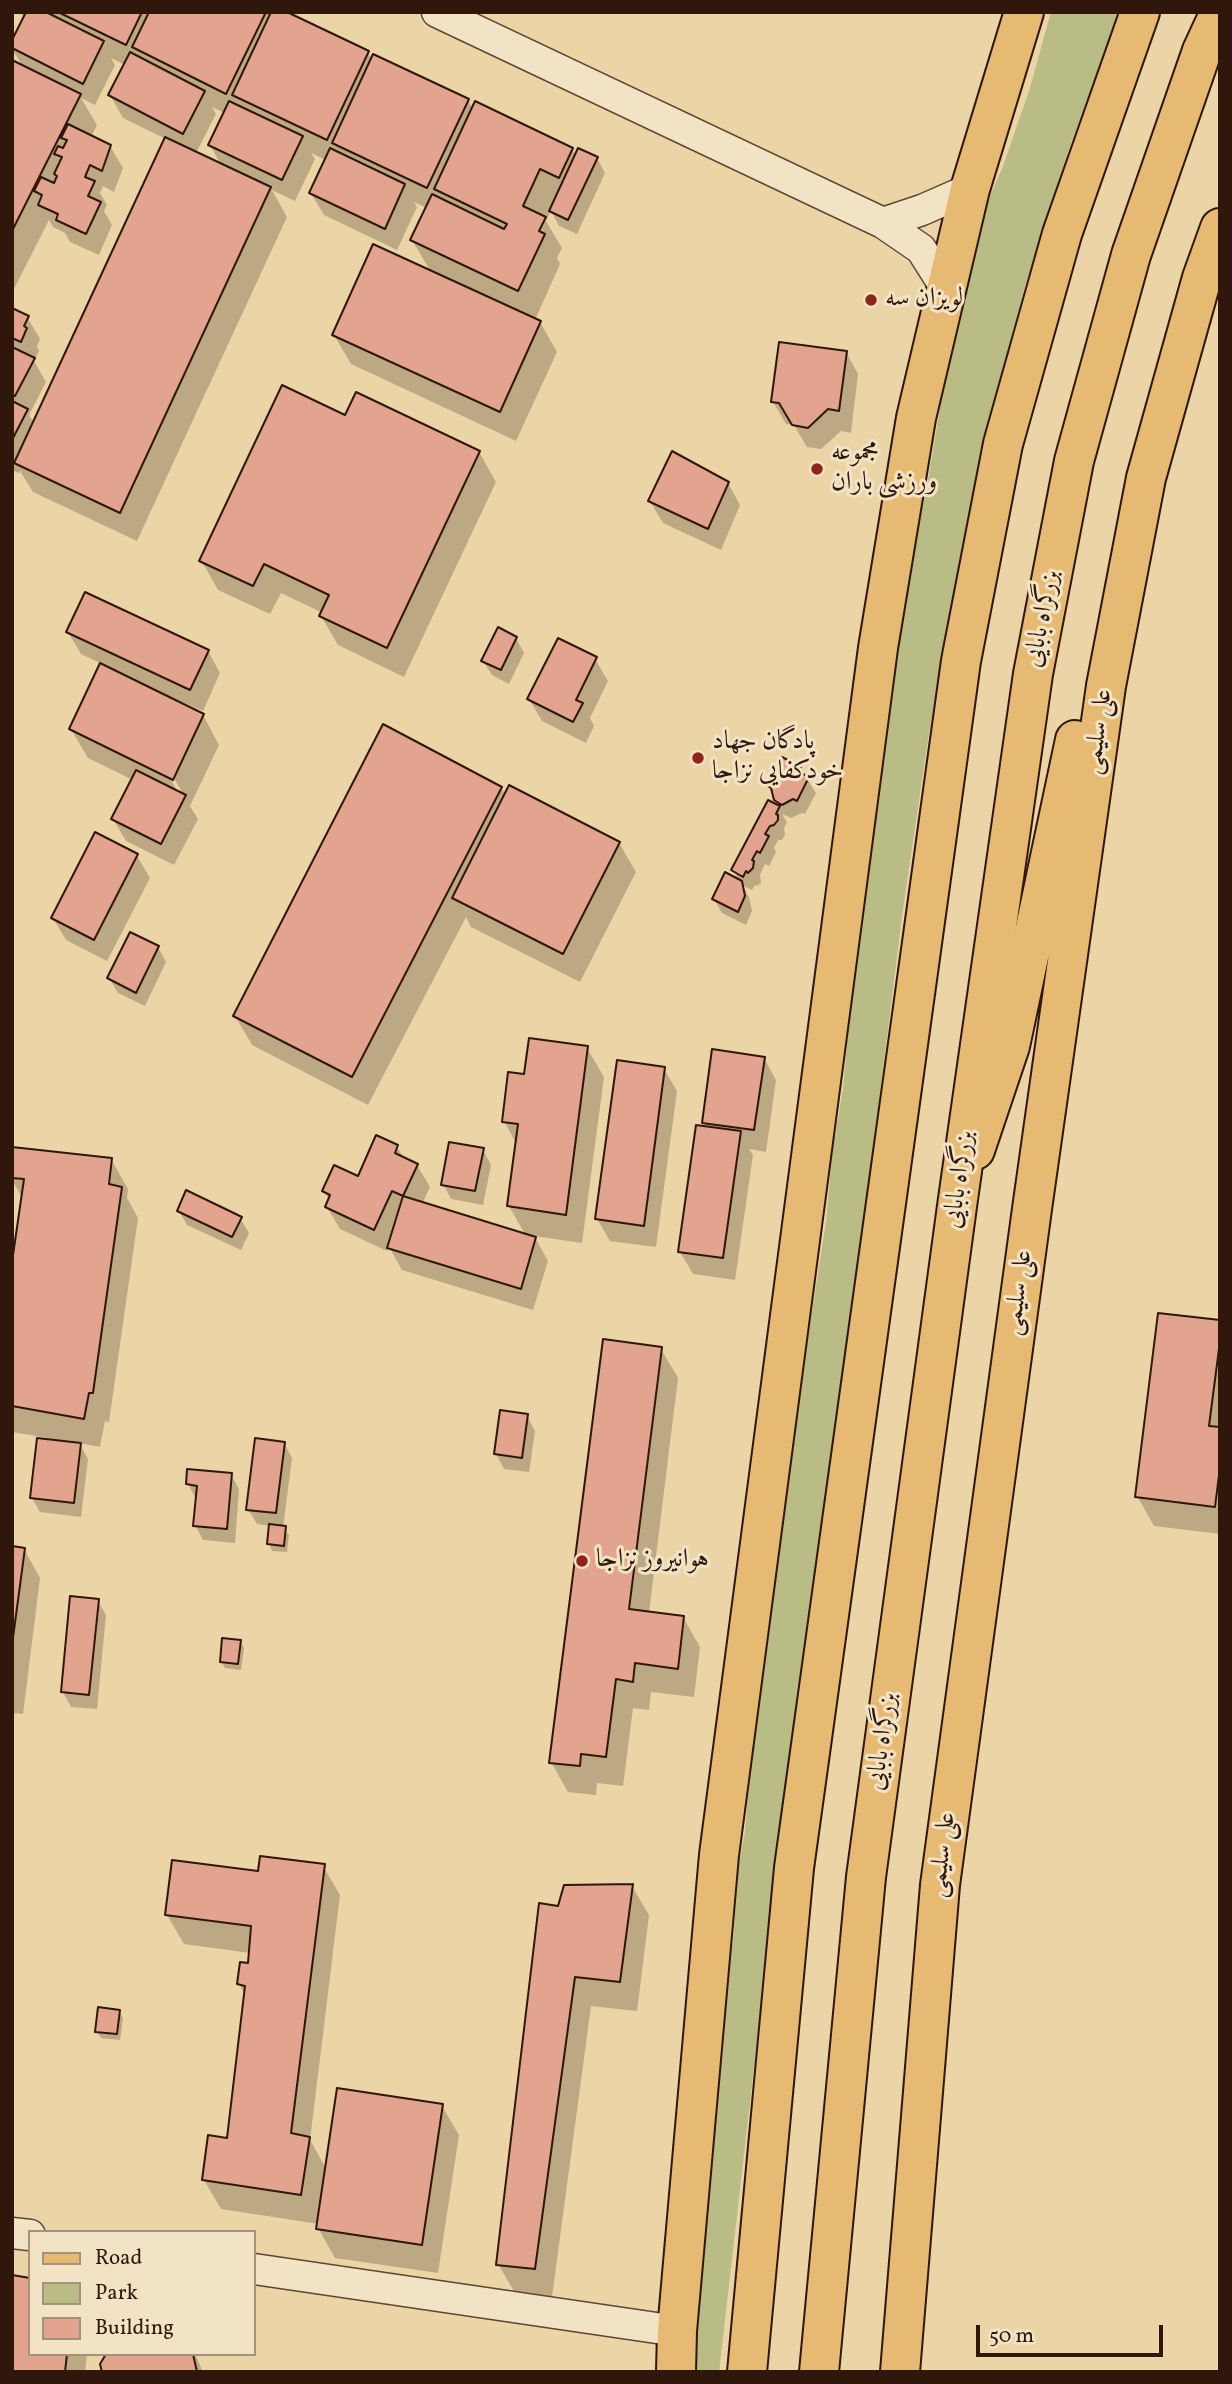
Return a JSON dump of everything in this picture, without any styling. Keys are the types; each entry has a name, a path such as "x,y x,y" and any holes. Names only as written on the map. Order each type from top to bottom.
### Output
{"main road":[{"path":"675,2372 719,1855 878,648 916,418 970,189 1024,12"},
{"path":"747,2372 794,1868 961,661 1003,444 1062,234 1140,12"},
{"name":"بزرگراه بابایی","path":"820,2372 866,1877 1033,674 1074,461 1131,255 1202,51 1220,12"},
{"name":"علی سلیمی","path":"900,2372 940,1885 1106,686 1146,478 1202,278 1220,228"},
{"path":"958,1199 1010,1046 1096,644 1146,478"}],"street":[{"path":"437,12 883,223 921,249 947,290"},
{"path":"883,223 970,189"},
{"path":"256,2269 677,2331"}],"green space":[{"path":"1051,12 1120,12 1071,143 1025,286 998,391 952,606 929,733 903,909 863,1229 797,1693 719,2372 687,2372 752,1745 826,1222 832,1154 843,1089 851,998 911,556 927,487 970,240 1002,169 1030,88"}],"building":[{"path":"26,12 46,12 104,41 83,84 12,48 12,40"},
{"path":"58,12 142,12 126,45"},
{"path":"149,12 266,12 226,94 132,47"},
{"path":"271,12 287,12 369,51 327,140 232,95"},
{"path":"130,52 205,91 183,134 108,95"},
{"path":"373,54 469,99 427,188 332,143"},
{"path":"12,60 81,94 12,231"},
{"path":"229,101 303,136 282,180 208,145"},
{"path":"475,101 573,148 559,178 540,169 523,206 546,217 539,231 545,234 518,291 410,240 432,194 504,229 507,224 434,189"},
{"path":"68,124 111,145 102,171 90,165 85,177 95,181 88,196 101,202 86,234 56,220 58,214 38,205 42,195 34,191 41,177 54,183 57,176 54,174 62,157 54,154 58,146 63,148 67,140 61,138"},
{"path":"165,137 271,187 120,513 14,463"},
{"path":"330,148 405,184 385,229 309,193"},
{"path":"578,148 598,157 568,220 549,211"},
{"path":"373,244 541,321 500,412 332,335"},
{"path":"12,308 29,316 21,342 12,338"},
{"path":"779,342 847,351 839,411 828,409 808,428 792,425 779,403 771,402"},
{"path":"12,347 35,358 15,396 12,395"},
{"path":"282,385 345,415 356,392 480,451 387,648 319,616 329,595 264,564 253,586 199,561"},
{"path":"12,401 28,409 12,440"},
{"path":"672,451 729,482 708,529 648,501"},
{"path":"85,592 209,650 190,690 66,632"},
{"path":"498,627 517,637 501,670 481,661"},
{"path":"558,638 597,657 576,700 583,703 573,722 527,699"},
{"path":"100,663 204,714 173,780 69,729"},
{"path":"383,724 502,787 352,1077 233,1016"},
{"path":"782,757 801,767 799,772 809,777 797,801 793,799 782,805 774,800 768,786"},
{"path":"136,770 186,795 161,844 111,819"},
{"path":"509,785 620,842 563,954 452,898"},
{"path":"768,800 780,806 776,814 778,820 765,834 769,836 760,853 757,851 752,860 753,868 748,873 746,871 743,877 731,870"},
{"path":"95,832 138,854 94,940 51,918"},
{"path":"725,872 742,881 745,896 738,912 712,899"},
{"path":"130,932 159,946 136,993 107,978"},
{"path":"529,1038 588,1046 566,1215 507,1206 518,1124 502,1122 508,1072 524,1074"},
{"path":"712,1049 765,1057 754,1130 702,1123"},
{"path":"617,1060 665,1067 644,1226 595,1219"},
{"path":"696,1125 741,1131 723,1258 678,1252"},
{"path":"376,1135 398,1145 395,1153 418,1164 403,1196 392,1191 374,1230 325,1207 330,1195 322,1191 334,1165 358,1176"},
{"path":"449,1142 484,1148 475,1191 441,1185"},
{"path":"12,1147 112,1158 109,1184 122,1187 93,1393 89,1393 84,1419 12,1406 12,1262 24,1179 12,1178"},
{"path":"186,1190 242,1217 232,1237 177,1211"},
{"path":"403,1196 536,1237 521,1289 387,1248"},
{"path":"1158,1313 1220,1320 1220,1341 1209,1426 1220,1427 1220,1467 1215,1507 1135,1497"},
{"path":"603,1339 662,1347 629,1609 684,1616 678,1669 635,1663 633,1682 616,1679 606,1757 581,1754 580,1766 549,1763"},
{"path":"500,1410 528,1414 522,1458 494,1454"},
{"path":"37,1438 81,1443 74,1503 30,1498"},
{"path":"255,1438 285,1442 276,1513 246,1510"},
{"path":"187,1469 232,1473 227,1529 193,1526 197,1486 186,1484"},
{"path":"269,1524 286,1526 284,1546 267,1544"},
{"path":"12,1546 25,1548 12,1645"},
{"path":"70,1596 99,1599 89,1695 61,1692"},
{"path":"222,1638 241,1640 238,1664 220,1662"},
{"path":"260,1856 325,1864 291,2133 310,2137 301,2195 202,2180 208,2135 227,2138 245,1986 237,1984 240,1962 248,1963 251,1926 165,1915 172,1860 258,1871"},
{"path":"633,1884 620,1982 575,1977 535,2269 496,2265 539,1903 558,1906 564,1885"},
{"path":"98,2007 120,2010 117,2034 95,2032"},
{"path":"337,2088 443,2104 422,2245 316,2229"},
{"path":"12,2275 28,2278 28,2356 67,2356 65,2372 12,2372"},
{"path":"105,2356 193,2356 197,2372 102,2372 100,2364"}],"place":[{"name":"لویزان سه","path":"871,300"},
{"name":"مجموعه ورزشی باران","path":"817,469"},
{"name":"پادگان جهاد خودکفایی نزاجا","path":"698,758"},
{"name":"هوانیروز نزاجا","path":"582,1561"}]}
